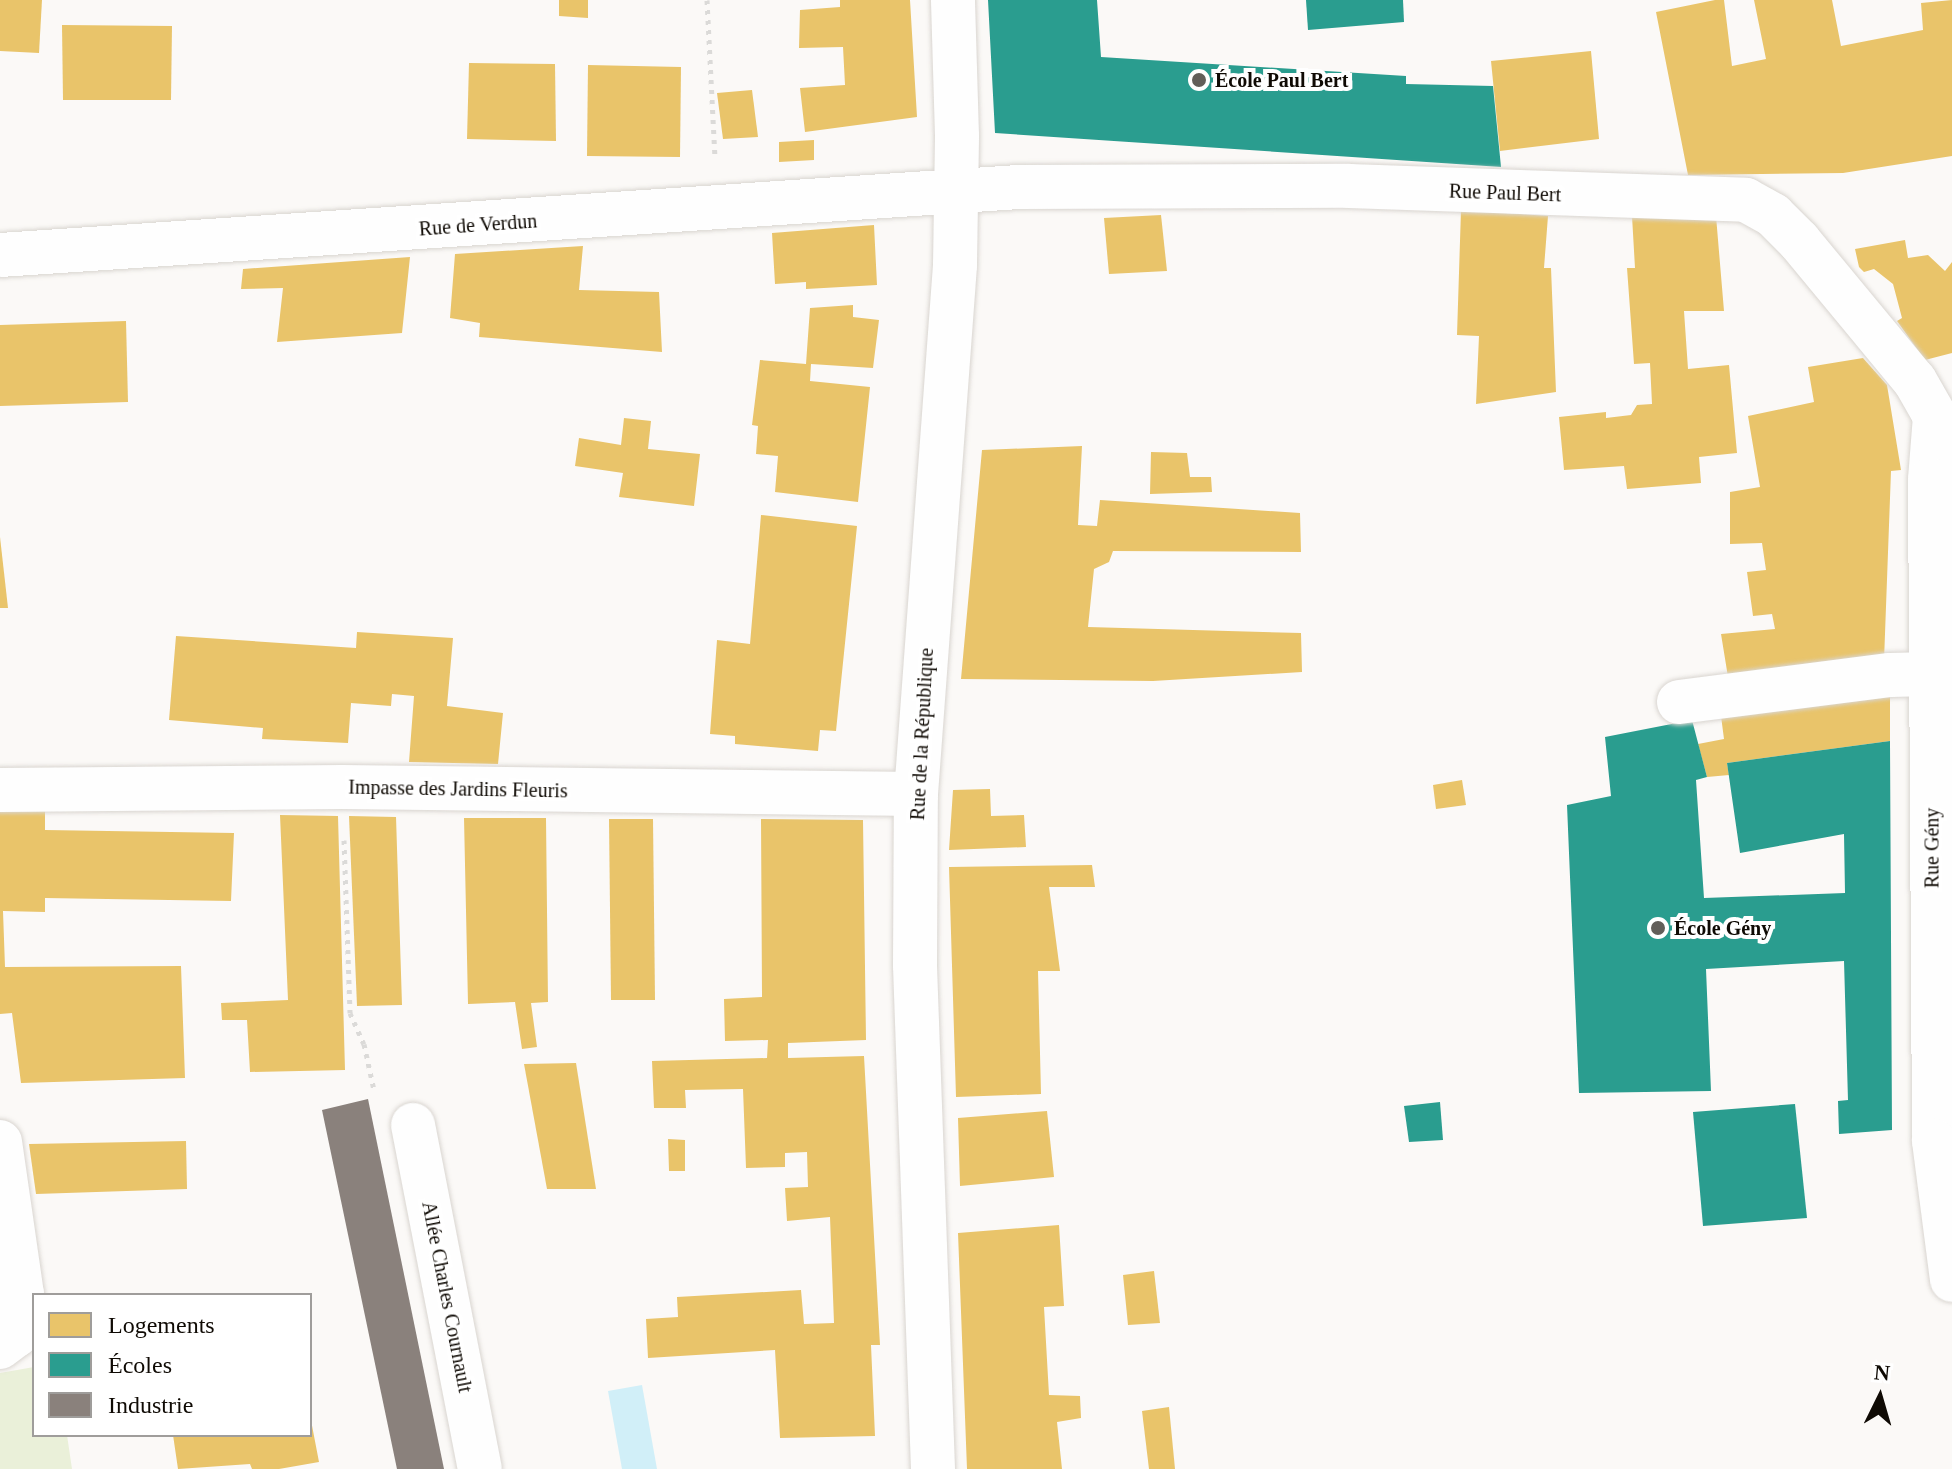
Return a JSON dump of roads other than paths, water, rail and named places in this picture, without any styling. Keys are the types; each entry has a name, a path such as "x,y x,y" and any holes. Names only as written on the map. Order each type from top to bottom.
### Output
{"street":[{"name":"Rue de la République","path":"933,1469 915,965 916,794 955,265 953,0"},
{"name":"Rue Paul Bert","path":"956,192 1019,187 1349,186 1746,200 1773,215 1799,241 1943,414"},
{"name":"Rue de Verdun","path":"0,255 956,192"},
{"name":"Rue Gény","path":"1943,414 1930,480 1934,1141 1952,1280"},
{"path":"1679,702 1890,675 1931,674"},
{"name":"Impasse des Jardins Fleuris","path":"0,790 342,787 916,794"},
{"name":"Allée Charles Cournault","path":"413,1125 480,1469"},
{"path":"0,1142 22,1294 21,1320 16,1335 0,1347"}],"water":[{"path":"642,1385 657,1469 622,1469 608,1391"}],"place":[{"name":"École Paul Bert","path":"1199,80"},
{"name":"École Gény","path":"1658,928"}]}
